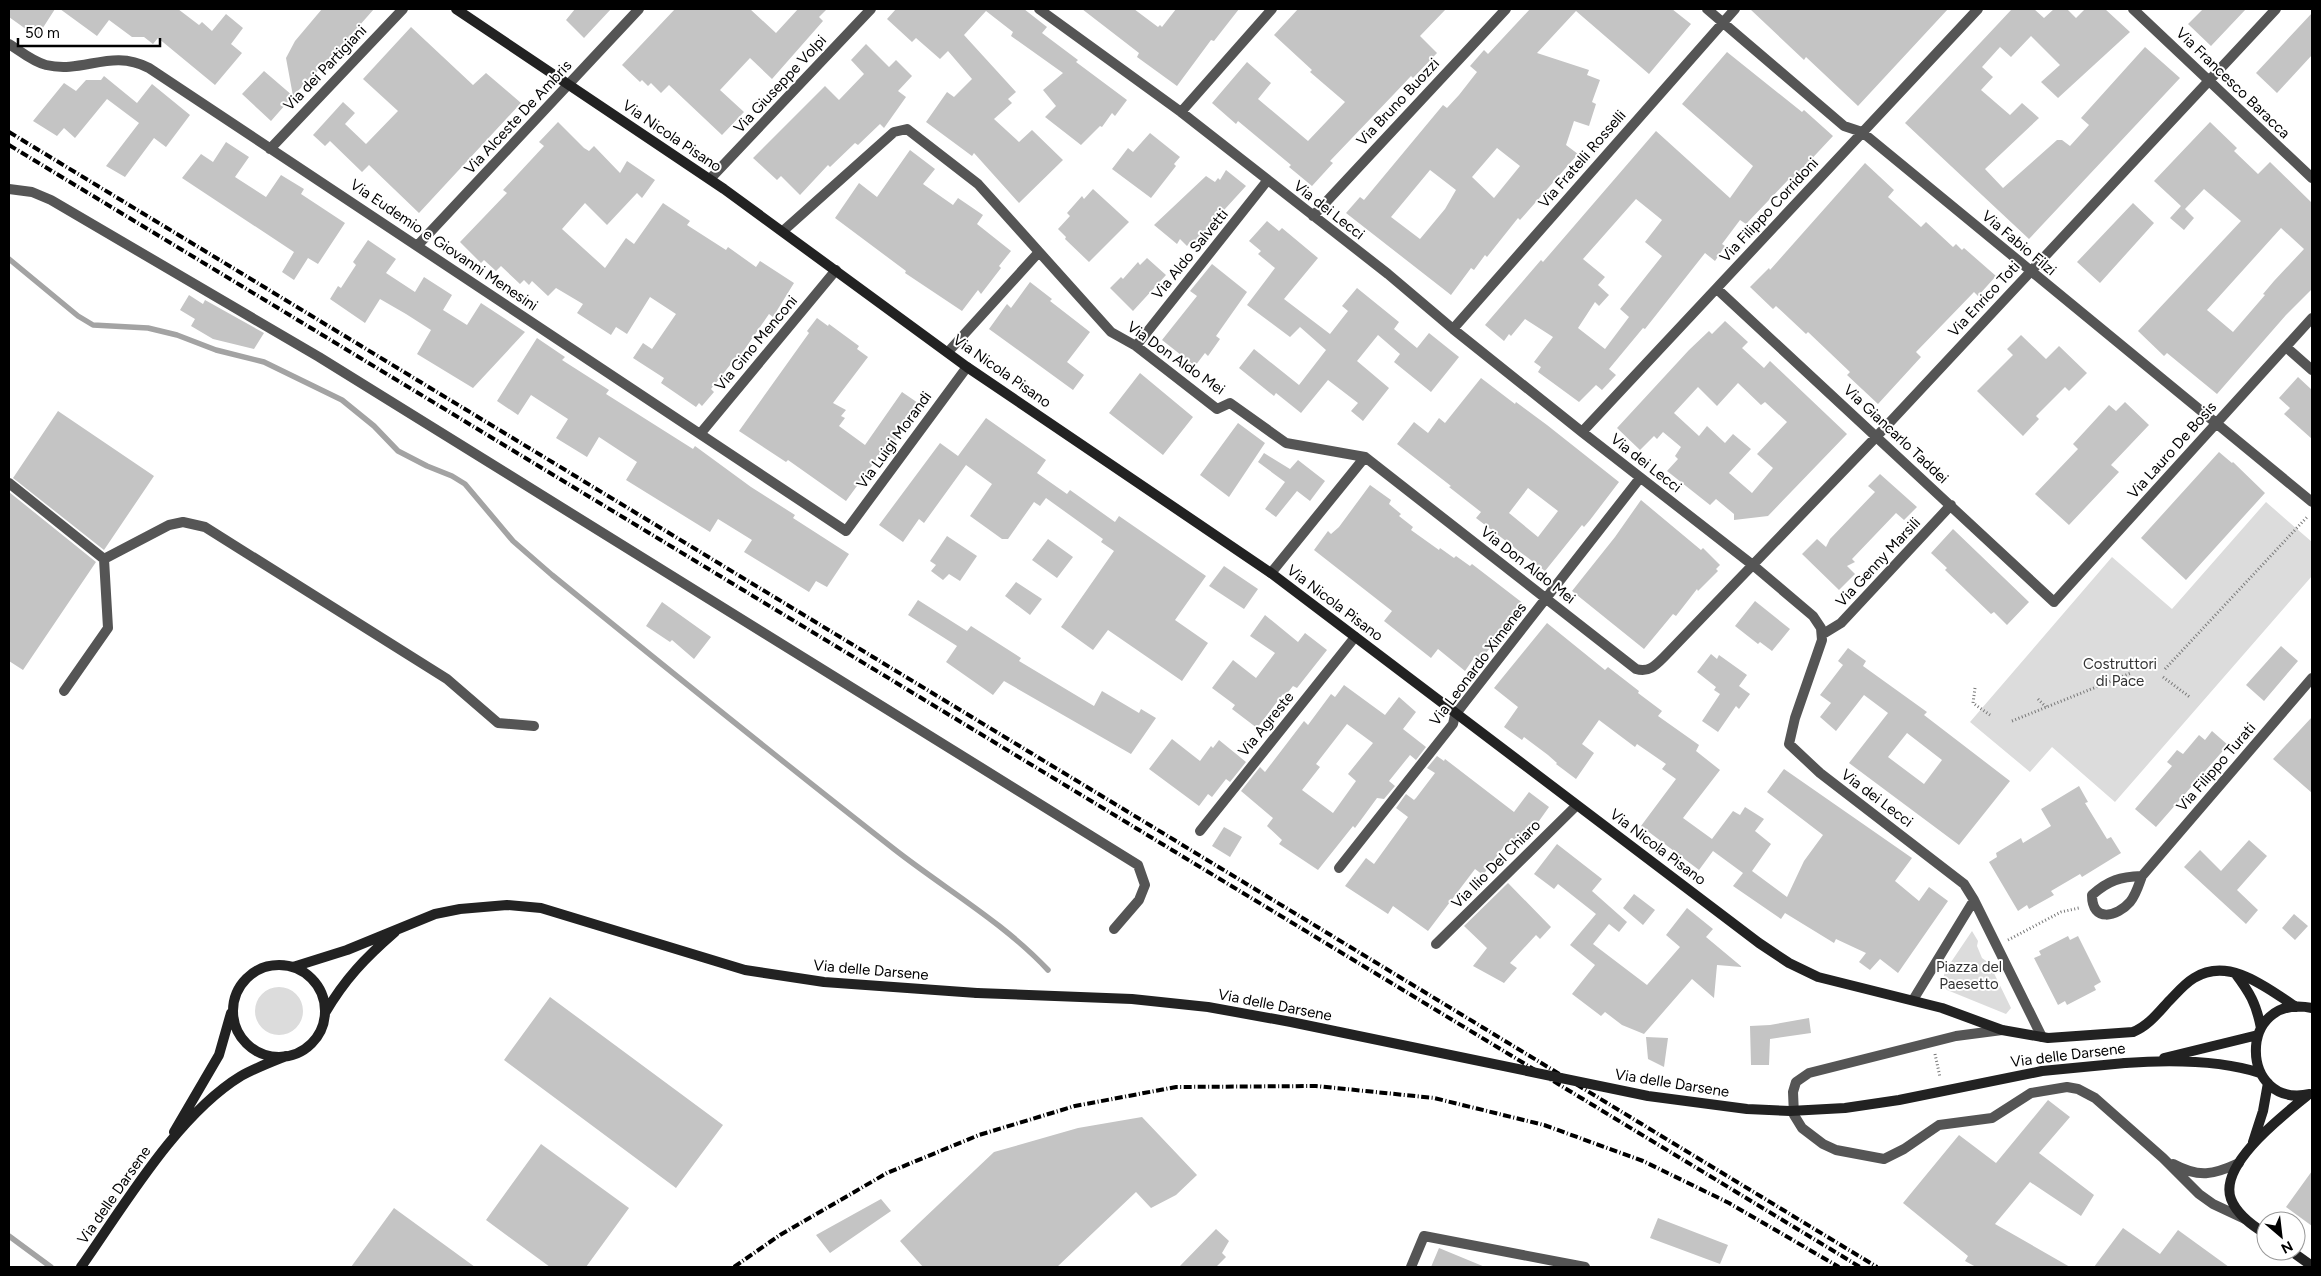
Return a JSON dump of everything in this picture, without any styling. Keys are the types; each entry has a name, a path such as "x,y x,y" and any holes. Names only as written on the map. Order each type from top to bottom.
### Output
{"street":[{"name":"Via dei Partigiani","path":"270,148 403,9"},
{"name":"Via Nicola Pisano","path":"456,9 710,179 967,367 1271,573 1455,715 1789,964 1818,977 1942,1008 2002,1030 2042,1037 2112,1035 2133,1032 2145,1026 2193,978 2217,970 2235,973 2261,984 2296,1007"},
{"name":"Via Alceste De Ambris","path":"418,245 639,9"},
{"name":"Via Giuseppe Volpi","path":"710,179 871,9"},
{"name":"Via dei Lecci","path":"1039,9 1181,112 1388,274 1453,329 1754,566 1813,616 1821,628 1822,634 1795,718 1790,744 1820,773 1959,879 1974,900 2042,1037"},
{"path":"1050,17 1058,9"},
{"path":"1181,112 1272,9"},
{"name":"Via Bruno Buozzi","path":"1313,216 1506,9"},
{"name":"Via Fabio Filzi","path":"1707,9 1844,126 1862,132 2312,502"},
{"name":"Via Fratelli Rosselli","path":"1453,329 1735,9"},
{"name":"Via Filippo Corridoni","path":"1582,432 1978,9"},
{"name":"Via Francesco Baracca","path":"2133,9 2312,178"},
{"name":"Via Enrico Toti","path":"1754,566 2276,9"},
{"name":"Via Eudemio e Giovanni Menesini","path":"9,44 38,62 57,67 121,59 137,62 149,68 846,531"},
{"name":"Via Don Aldo Mei","path":"783,231 894,132 907,128 978,184 1111,332 1136,346 1217,408 1230,403 1286,443 1365,457 1636,669 1644,671 1654,666 1754,566"},
{"name":"Via Aldo Salvetti","path":"1136,346 1267,181"},
{"path":"9,189 32,192 51,200 319,357 1138,865 1145,886 1139,900 1114,929"},
{"path":"948,352 1039,252"},
{"name":"Via Gino Menconi","path":"700,434 836,270"},
{"name":"Via Giancarlo Taddei","path":"1717,289 2054,602"},
{"name":"Via Lauro De Bosis","path":"2054,602 2312,318"},
{"path":"2286,347 2312,370"},
{"name":"Via Luigi Morandi","path":"846,531 967,367"},
{"path":"1271,573 1365,457"},
{"name":"Via Leonardo Ximenes","path":"1339,868 1452,724 1455,715 1546,597 1640,478"},
{"path":"9,483 104,559 108,628 64,691"},
{"name":"Via Genny Marsili","path":"1822,634 1842,623 1951,505"},
{"path":"104,559 169,525 183,522 205,527 447,679 498,723 534,726"},
{"name":"Via Agreste","path":"1200,830 1355,637"},
{"name":"Via Filippo Turati","path":"2092,905 2097,912 2106,915 2119,912 2132,900 2142,876 2312,678"},
{"name":"Via Ilio Del Chiaro","path":"1436,944 1576,806"},
{"path":"2092,905 2092,895 2105,884 2124,877 2142,876"},
{"path":"1912,1000 1974,900"},
{"name":"Via delle Darsene","path":"292,967 347,950 425,917 460,909 507,905 526,906 541,908 745,970 824,982 978,993 1132,999 1208,1007 1291,1022 1648,1096 1747,1110 1790,1111 1845,1108 1899,1100 2042,1071 2148,1061 2208,1049 2259,1031"},
{"name":"Via delle Darsene","path":"325,1013 337,992 359,963 399,928"},
{"path":"271,966 292,967 306,974 315,982 321,993 325,1013 321,1028 313,1041 301,1051 286,1056 263,1054 247,1044 236,1028 233,1006 240,986 250,975 271,966"},
{"path":"2235,973 2251,994 2257,1008 2259,1031 2255,1054 2260,1073 2268,1082 2286,1094 2310,1094"},
{"name":"Via delle Darsene","path":"171,1140 179,1122 219,1055 233,1006"},
{"name":"Via Nicola Pisano","path":"2259,1031 2276,1012 2296,1007 2312,1008"},
{"path":"2002,1030 1956,1036 1809,1072 1796,1082 1794,1087 1792,1101 1794,1115 1802,1128 1823,1144 1854,1154 1884,1159 1904,1149 1939,1125 1992,1118 2031,1093 2067,1087 2078,1089 2095,1098 2163,1158 2190,1186 2213,1204 2256,1227"},
{"name":"Via delle Darsene","path":"81,1267 171,1140 220,1092 258,1067 286,1056"},
{"name":"Via delle Darsene","path":"2148,1061 2233,1066 2260,1073"},
{"path":"2253,1144 2263,1111 2268,1082"},
{"path":"2246,1220 2230,1197 2231,1180 2239,1163 2253,1144 2310,1094"},
{"path":"2163,1158 2184,1170 2198,1174 2213,1173 2239,1163"},
{"path":"1410,1267 1424,1236 1585,1267"}],"path":[{"path":"2165,668 2312,512"},
{"path":"2012,721 2132,673"},
{"path":"2163,677 2191,698"},
{"path":"1974,688 1973,703 1990,715"},
{"path":"2038,699 2046,707"},
{"path":"1997,947 2061,912 2092,905"}],"green space":[{"name":"Costruttori di Pace","path":"2266,502 2312,542 2312,576 2115,802 2052,747 2030,772 1970,722 2112,557 2172,609"},
{"name":"Piazza del Paesetto","path":"1972,931 1978,941 1977,946 1982,958 1989,963 2011,1008 2006,1014 1947,990 1942,984 1945,971"},
{"path":"279,987 288,989 296,994 301,1002 303,1011 301,1020 296,1028 288,1033 279,1035 270,1033 262,1028 257,1020 255,1011 257,1002 262,994 270,989"}],"building":[{"path":"9,9 55,9 37,37 9,17"},
{"path":"60,9 178,9 199,25 202,22 212,31 226,14 243,28 231,44 242,53 215,85 158,38 153,44 144,37 132,37 109,20 97,36"},
{"path":"322,9 374,9 293,96 286,58 295,41"},
{"path":"575,9 611,9 584,38 566,20"},
{"path":"675,9 750,9 776,33 798,9 827,9 819,17 823,21 772,79 750,58 720,90 744,112 722,135 669,85 661,93 651,83 648,86 642,80 640,82 622,65"},
{"path":"896,9 1024,9 1047,27 1042,33 1078,60 1076,62 1127,100 1115,116 1112,113 1102,127 1100,126 1081,145 1045,117 1056,106 1043,90 1063,73 1011,36 1013,32 986,11 964,35 1016,92 1008,99 1012,103 994,119 1019,142 1032,130 1063,160 1019,203 974,153 972,156 926,122 947,92 954,97 972,79 948,51 940,59 916,38 912,42 887,19"},
{"path":"1082,9 1134,9 1158,27 1160,25 1162,27 1176,9 1239,9 1214,41 1211,40 1177,86 1137,57 1139,53"},
{"path":"1298,9 1446,9 1420,36 1437,53 1413,78 1411,76 1330,161 1333,163 1312,186 1289,167 1291,165 1238,121 1236,124 1212,103 1247,62 1271,83 1258,99 1308,141 1345,102 1310,72 1312,70 1274,35"},
{"path":"1530,9 1672,9 1691,24 1649,74 1576,11 1537,53 1589,70 1587,75 1600,80 1592,102 1596,104 1589,126 1574,121 1566,145 1578,154 1520,220 1518,218 1487,257 1485,255 1474,270 1471,268 1451,295 1346,213 1360,197 1364,200 1443,105 1447,108 1459,95 1477,72 1470,66 1484,50 1488,54","holes":["1497,148 1520,166 1494,198 1472,177","1430,170 1456,190 1445,209 1420,239 1391,217"]},
{"path":"1750,9 1948,9 1858,106 1806,57 1804,60"},
{"path":"2012,9 2034,9 2044,18 2054,9 2067,9 2076,18 2085,9 2105,9 2130,32 2058,98 2041,82 2060,65 2031,36 2011,57 2000,47 1982,67 1993,77 1981,90 2010,115 2022,103 2039,118 1985,169 2003,188 2057,140 2062,140 2070,146 2089,125 2081,118 2145,47 2180,78 2029,239 1905,123"},
{"path":"2203,9 2246,9 2211,46 2188,24"},
{"path":"2312,13 2312,55 2277,93 2256,73"},
{"path":"411,27 473,85 486,73 521,103 419,213 369,165 362,172 330,141 325,146 313,135 343,102 355,113 345,124 366,144 398,111 363,79"},
{"path":"866,44 889,67 896,60 912,76 898,91 906,97 884,128 880,124 858,145 855,143 830,167 828,165 800,195 781,176 777,180 753,158 825,86 839,100 864,74 851,60"},
{"path":"1727,52 1802,112 1804,110 1833,136 1790,182 1788,180 1746,224 1740,220 1722,244 1725,246 1715,261 1705,253 1645,329 1643,328 1609,369 1616,375 1602,390 1596,385 1579,402 1538,372 1541,367 1534,362 1553,337 1525,319 1511,336 1509,334 1504,341 1485,325 1541,260 1543,262 1656,131 1730,198 1753,166 1682,104","holes":["1636,199 1662,220 1645,242 1662,256 1620,309 1629,317 1605,349 1578,328 1595,302 1599,306 1609,295 1598,285 1605,277 1583,259"]},
{"path":"264,71 293,96 271,121 242,94"},
{"path":"104,76 137,103 152,84 190,115 166,147 154,138 125,177 106,166 139,123 107,99 75,138 64,128 57,136 33,121 64,83 76,91 86,80 101,80"},
{"path":"558,122 584,148 589,151 594,146 620,173 627,161 655,180 642,198 637,193 607,225 585,203 562,229 605,268 626,238 634,244 663,203 690,221 687,225 726,250 728,247 756,267 760,261 794,283 773,317 769,314 740,356 738,355 711,389 714,392 702,406 699,403 696,407 661,383 664,378 633,358 643,343 652,349 676,314 650,297 627,334 616,327 611,335 577,313 583,304 556,288 548,296 532,281 529,285 524,280 520,284 501,266 496,271 484,260 481,263 460,242 507,193 503,190 544,146 539,142"},
{"path":"2210,122 2237,148 2234,151 2258,174 2270,162 2312,203 2312,289 2286,315 2217,394 2167,353 2164,356 2138,331 2241,221 2204,189 2185,209 2194,218 2184,230 2170,218 2181,206 2154,181","holes":["2281,228 2304,249 2274,281 2263,294 2265,295 2233,332 2207,310"]},
{"path":"1150,133 1180,157 1174,164 1176,166 1151,198 1112,169 1128,148 1133,152"},
{"path":"226,142 249,157 235,177 266,197 281,175 304,189 301,194 345,223 318,264 308,258 294,280 282,272 294,252 182,178 201,154 213,162"},
{"path":"910,150 935,169 923,184 953,205 958,198 983,215 977,224 1011,251 999,266 1001,268 981,294 978,290 962,311 905,273 906,271 835,218 859,183 877,197"},
{"path":"1865,163 1894,190 1888,197 1921,227 1926,222 1953,247 1956,244 1962,250 1964,248 1996,276 1978,296 1974,292 1916,352 1921,357 1878,404 1847,375 1850,372 1808,332 1806,334 1776,306 1773,309 1750,287 1769,268 1770,270"},
{"path":"1226,170 1246,186 1193,244 1190,242 1187,246 1180,239 1177,244 1154,225 1206,176 1215,182 1218,178 1220,180"},
{"path":"1093,189 1129,222 1089,262 1065,239 1066,237 1058,229 1070,216 1067,213 1082,196 1084,199"},
{"path":"2133,203 2154,223 2100,283 2077,262"},
{"path":"1267,221 1279,231 1282,228 1318,258 1284,299 1330,334 1348,311 1342,306 1357,288 1399,322 1394,329 1417,348 1429,333 1459,357 1431,392 1394,362 1400,354 1378,335 1357,361 1389,388 1363,421 1351,411 1358,403 1328,380 1301,413 1276,393 1274,396 1239,368 1254,349 1299,385 1326,350 1300,327 1290,337 1247,305 1275,268 1258,254 1261,251 1249,241"},
{"path":"368,240 396,259 386,273 415,292 424,277 452,295 443,310 467,325 481,303 525,332 473,388 417,354 431,330 406,314 380,299 365,323 330,299 338,286 341,288 356,265 353,262"},
{"path":"1147,258 1166,275 1133,311 1110,288 1121,277 1123,279 1138,262 1140,265"},
{"path":"1212,264 1247,292 1216,336 1220,339 1208,356 1205,353 1195,366 1162,340 1197,296 1190,291"},
{"path":"1030,282 1052,299 1050,301 1090,332 1067,362 1084,375 1073,390 989,329 1007,304 1011,308"},
{"path":"189,295 203,304 205,300 264,333 254,349 213,339 191,326 195,319 180,310"},
{"path":"817,318 828,326 829,324 859,346 857,349 868,357 833,403 846,410 841,416 845,418 839,426 865,445 902,392 921,405 895,441 892,438 846,501 788,460 786,462 739,431 809,333 807,331"},
{"path":"1725,321 1748,342 1742,348 1764,368 1770,361 1847,434 1768,516 1734,520 1734,514 1716,499 1710,505 1667,471 1678,459 1675,456 1681,447 1663,432 1657,439 1654,436 1640,450 1617,428 1689,350 1709,331 1712,334","holes":["1738,383 1761,405 1765,402 1787,422 1757,454 1773,468 1752,493 1729,473 1751,449 1733,434 1725,443 1707,426 1699,436 1674,413 1698,387 1717,406"]},
{"path":"2021,335 2046,359 2059,346 2087,373 2069,391 2065,387 2036,416 2039,419 2023,436 1977,391 2013,355 2007,349"},
{"path":"537,338 565,357 562,360 609,390 606,394 693,449 695,446 751,487 795,515 793,518 849,554 827,587 816,581 809,592 744,552 752,540 718,519 710,532 626,480 637,462 599,437 587,457 556,438 568,419 531,395 518,415 497,401"},
{"path":"1140,373 1193,417 1163,455 1109,413"},
{"path":"2298,377 2312,390 2312,439 2284,414 2290,408 2279,398"},
{"path":"1481,378 1547,425 1619,482 1590,520 1584,527 1582,525 1545,571 1476,518 1481,512 1397,444 1414,422 1428,433 1439,418 1445,423","holes":["1528,488 1558,511 1538,537 1509,513"]},
{"path":"2125,402 2149,425 2111,465 2119,472 2069,525 2035,494 2078,449 2073,444 2109,405 2116,411"},
{"path":"58,411 154,476 104,550 13,478"},
{"path":"986,418 1046,460 1037,473 1067,494 1070,490 1115,522 1119,516 1206,576 1175,620 1208,643 1182,681 1108,630 1093,650 1061,627 1114,551 1101,542 1103,539 1046,498 1040,506 1034,502 1008,539 1002,539 970,516 992,484 966,465 924,523 919,519 903,542 879,525 940,443 958,456"},
{"path":"1238,423 1265,443 1229,497 1200,475"},
{"path":"2219,452 2233,462 2265,493 2186,580 2141,538"},
{"path":"1264,453 1290,469 1298,460 1325,481 1310,501 1297,491 1276,517 1265,509 1285,482 1258,462"},
{"path":"1880,474 1917,507 1904,520 1896,513 1852,559 1855,562 1847,566 1855,574 1839,590 1802,554 1817,539 1826,547 1830,539 1875,492 1868,486"},
{"path":"1370,485 1391,500 1389,504 1401,514 1399,516 1413,527 1411,530 1439,550 1440,548 1454,558 1456,556 1470,566 1472,564 1524,604 1479,662 1474,658 1465,671 1438,649 1431,658 1384,621 1392,611 1314,550 1328,531 1331,534 1339,527"},
{"path":"9,492 96,562 23,670 9,661"},
{"path":"1641,500 1701,550 1703,548 1720,565 1716,569 1718,571 1698,591 1697,589 1676,616 1673,614 1644,649 1572,591 1615,537"},
{"path":"1953,529 2029,602 2007,625 1994,612 1991,614 1945,570 1947,568 1931,553"},
{"path":"947,536 977,556 960,581 949,574 943,580 931,571 936,565 930,561"},
{"path":"1048,539 1073,557 1057,578 1032,560"},
{"path":"1224,566 1258,589 1244,609 1209,586"},
{"path":"1016,582 1042,599 1030,615 1005,596"},
{"path":"918,600 967,631 971,626 1021,658 1019,661 1094,706 1102,691 1139,713 1141,709 1156,718 1131,754 1004,681 993,695 946,662 957,646 908,615"},
{"path":"1755,601 1790,629 1772,651 1760,642 1758,644 1735,626"},
{"path":"662,602 711,637 694,659 672,640 670,642 646,626"},
{"path":"1265,615 1298,642 1305,633 1327,650 1297,688 1293,686 1285,696 1283,694 1257,728 1232,709 1235,705 1212,688 1233,660 1256,678 1275,653 1250,636"},
{"path":"1547,623 1605,670 1608,667 1639,691 1638,693 1662,711 1658,716 1699,745 1696,751 1720,770 1683,818 1712,839 1733,811 1740,815 1745,807 1764,819 1755,831 1771,844 1752,871 1787,897 1804,861 1823,835 1767,792 1784,769 1912,858 1895,881 1919,901 1929,887 1948,901 1898,973 1880,959 1870,970 1859,962 1866,953 1836,939 1834,943 1785,913 1781,919 1733,886 1743,873 1713,851 1699,870 1641,826 1676,779 1662,769 1666,764 1637,744 1635,747 1599,720 1582,744 1594,753 1576,779 1524,737 1522,740 1504,727 1518,707 1494,688"},
{"path":"2281,646 2298,661 2264,701 2246,685"},
{"path":"1848,648 1866,661 1863,666 1927,712 1924,715 2010,781 1959,845 1849,763 1888,713 1864,695 1836,731 1820,717 1831,703 1820,695 1843,665 1838,661","holes":["1907,733 1942,760 1924,784 1888,757"]},
{"path":"1711,654 1717,659 1719,655 1747,675 1739,686 1750,694 1739,709 1736,706 1718,732 1702,721 1720,694 1714,690 1716,687 1697,672"},
{"path":"1344,685 1385,715 1399,697 1416,712 1403,729 1426,747 1416,760 1410,755 1389,781 1395,786 1384,799 1377,798 1355,828 1353,826 1318,870 1279,844 1282,840 1267,826 1273,818 1241,791 1260,767 1265,772 1304,721 1308,725 1331,694 1335,697","holes":["1347,724 1373,743 1348,774 1356,781 1333,813 1302,790 1320,767 1316,764"]},
{"path":"2312,717 2312,793 2273,759"},
{"path":"2212,731 2228,745 2156,827 2135,809 2172,766 2167,762 2177,750 2183,754 2199,735 2205,740"},
{"path":"1172,739 1200,761 1211,746 1213,748 1219,740 1246,762 1230,782 1226,779 1212,797 1208,794 1199,806 1149,769"},
{"path":"1437,756 1444,761 1445,759 1514,812 1529,792 1549,807 1534,828 1531,825 1511,845 1507,842 1483,875 1475,869 1428,931 1393,906 1388,914 1345,886 1366,858 1374,864 1408,817 1396,808 1406,794 1414,800 1416,798 1435,773 1427,768"},
{"path":"2079,786 2088,802 2085,803 2107,839 2111,837 2121,853 2082,877 2080,874 2051,891 2054,895 2029,909 2027,905 2018,911 1989,862 1997,857 1996,853 2021,838 2023,843 2051,826 2041,809"},
{"path":"1224,827 1242,837 1230,857 1212,846"},
{"path":"2249,840 2267,856 2237,890 2258,910 2246,924 2184,867 2200,850 2221,871"},
{"path":"1557,844 1602,879 1592,891 1627,922 1619,932 1609,924 1593,944 1647,985 1680,947 1666,935 1687,908 1713,929 1706,937 1742,967 1717,965 1714,998 1692,979 1644,1034 1622,1025 1605,1012 1601,1016 1572,994 1595,965 1570,945 1596,914 1558,884 1554,889 1534,874"},
{"path":"1508,883 1551,927 1540,939 1536,935 1510,963 1517,968 1504,983 1473,966 1487,948 1464,926"},
{"path":"1634,894 1655,910 1643,925 1623,908"},
{"path":"2294,914 2308,926 2295,940 2282,928"},
{"path":"2068,936 2070,940 2078,936 2101,982 2094,986 2096,990 2067,1005 2065,1001 2058,1005 2034,958 2041,955 2039,951"},
{"path":"550,997 723,1125 676,1188 504,1060"},
{"path":"1809,1018 1811,1033 1770,1039 1769,1065 1751,1065 1750,1026 1770,1025"},
{"path":"1646,1037 1668,1038 1664,1067 1648,1059"},
{"path":"2048,1100 2070,1117 2039,1153 2094,1195 2081,1216 2030,1182 1995,1224 2070,1267 1976,1267 1965,1261 1968,1256 1903,1203 1959,1135 1996,1163"},
{"path":"1142,1117 1197,1175 1176,1195 1151,1208 1136,1192 1057,1267 923,1267 900,1241 994,1152 1078,1128"},
{"path":"541,1144 629,1208 586,1267 550,1267 486,1220"},
{"path":"2312,1171 2312,1226 2306,1222 2306,1211 2291,1211 2286,1207"},
{"path":"881,1199 891,1211 830,1253 816,1235"},
{"path":"394,1208 475,1267 351,1267"},
{"path":"1658,1218 1728,1245 1720,1264 1650,1238"},
{"path":"2123,1228 2160,1254 2178,1230 2229,1267 2094,1267"},
{"path":"1216,1229 1229,1241 1222,1253 1226,1257 1216,1267 1179,1267"},
{"path":"1439,1248 1485,1267 1431,1267"}],"waterway":[{"path":"9,259 78,316 93,325 148,328 177,335 216,350 264,362 342,400 374,426 398,451 465,484 513,541 552,575 913,864 1012,936 1048,970"},
{"path":"9,1236 51,1267"}],"railway":[{"path":"9,132 1877,1267"},
{"path":"9,145 1860,1267"},
{"path":"734,1267 780,1235 887,1173 979,1135 1075,1106 1176,1087 1316,1086 1434,1098 1544,1125 1643,1161 1729,1203 1839,1267"}]}
